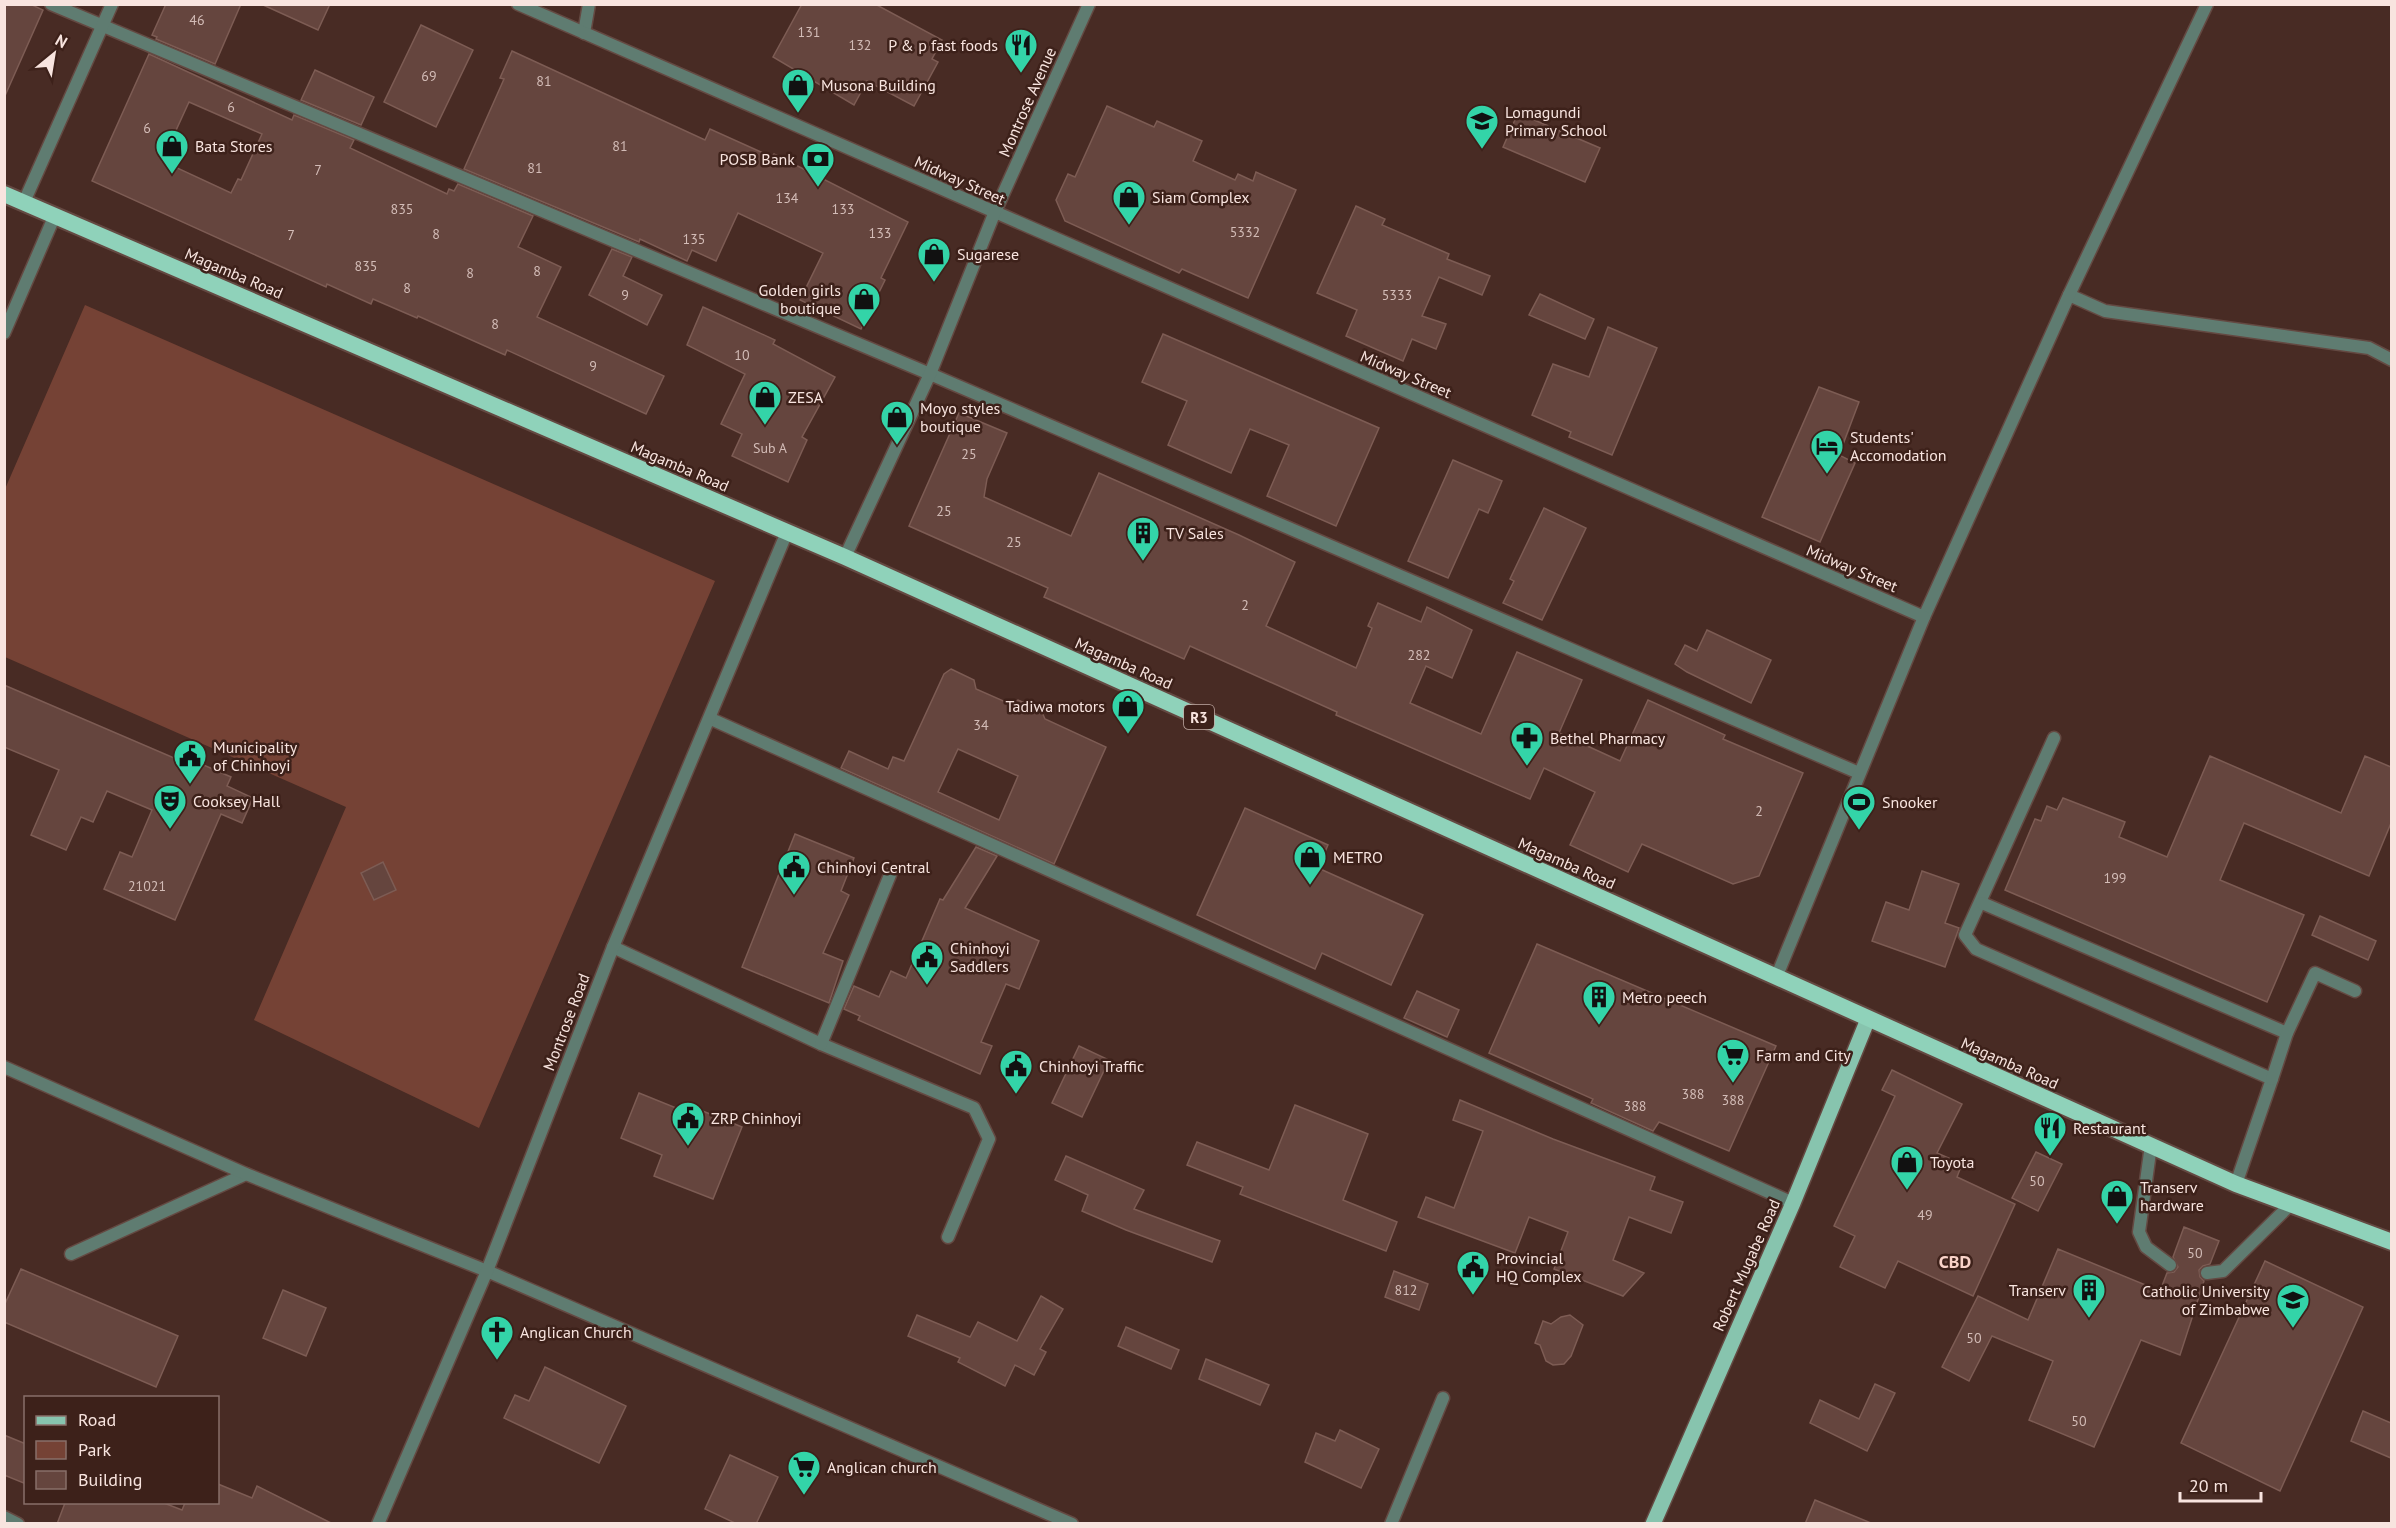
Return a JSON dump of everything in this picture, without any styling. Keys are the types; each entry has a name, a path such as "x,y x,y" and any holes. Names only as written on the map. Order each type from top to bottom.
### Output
{"highway":[{"name":"Magamba Road","path":"4,194 845,556 2236,1184 2391,1242"}],"main road":[{"name":"Robert Mugabe Road","path":"1653,1524 1793,1203 1868,1019"}],"street":[{"path":"51,4 930,374 1859,773"},
{"path":"24,202 103,27 111,4"},
{"name":"Midway Street","path":"518,4 994,214 1924,617"},
{"path":"584,33 589,4"},
{"name":"Montrose Avenue","path":"845,556 930,374 994,214 1089,4"},
{"path":"1776,978 1924,617 2069,295 2206,4"},
{"path":"4,333 55,215"},
{"path":"2069,295 2105,311 2369,348 2391,360"},
{"name":"Montrose Road","path":"378,1524 487,1271 613,947 711,718 787,532"},
{"path":"711,718 1793,1203"},
{"path":"2054,738 1982,903 1965,935 1976,949 2272,1078"},
{"path":"821,1044 890,875"},
{"path":"1982,903 2287,1033"},
{"path":"613,947 821,1044 974,1108 989,1139 948,1237"},
{"path":"2236,1184 2287,1033 2315,973 2355,991"},
{"path":"4,1067 246,1174 487,1271 1072,1524"},
{"path":"2151,1145 2139,1232 2146,1247 2170,1265"},
{"path":"71,1254 246,1174"},
{"path":"2207,1273 2223,1271 2291,1204"},
{"path":"1391,1524 1443,1398"},
{"path":"4,1517 18,1524"}],"green space":[{"path":"85,305 715,581 479,1128 254,1020 346,807 5,657 5,489"}],"building":[{"path":"4,4 30,4 43,10 4,98"},
{"path":"166,4 241,4 215,64 156,39 157,37 152,35"},
{"path":"261,4 330,4 318,30"},
{"path":"802,4 875,4 942,40 932,59 938,62 914,106 867,81 854,105 773,57"},
{"path":"421,25 473,50 436,127 384,102"},
{"path":"512,51 705,140 710,129 772,157 774,154 908,222 881,278 885,280 861,329 800,300 823,253 738,213 716,261 692,250 687,261 640,239 639,242 464,169 504,79 500,78"},
{"path":"149,54 292,120 294,115 354,140 350,148 447,194 449,189 454,191 458,184 533,216 518,247 561,267 537,317 664,376 646,414 507,350 505,355 418,316 417,318 373,299 371,304 327,284 326,287 92,181","holes":["189,102 262,134 241,180 238,179 231,193 162,161"]},
{"path":"315,70 374,97 361,125 301,100"},
{"path":"1107,106 1154,127 1157,121 1202,141 1193,161 1235,180 1238,174 1253,181 1256,172 1296,190 1248,298 1182,269 1179,273 1065,221 1056,200 1068,174 1075,177"},
{"path":"1518,113 1600,148 1585,182 1503,147"},
{"path":"1356,206 1385,219 1382,225 1449,254 1447,259 1490,276 1482,295 1439,277 1422,316 1446,324 1436,349 1412,339 1403,361 1346,336 1357,310 1317,293"},
{"path":"612,249 632,257 623,276 662,295 647,325 589,295"},
{"path":"1540,294 1594,319 1585,339 1529,315"},
{"path":"703,307 775,340 773,344 835,377 802,437 807,440 788,482 732,456 742,434 721,424 745,374 687,345"},
{"path":"1608,327 1657,348 1612,455 1569,437 1571,432 1532,415 1553,364 1589,377"},
{"path":"1163,334 1379,428 1336,526 1267,496 1289,445 1250,429 1231,473 1168,445 1187,401 1142,382"},
{"path":"1819,387 1859,402 1839,455 1855,463 1820,542 1762,517"},
{"path":"959,413 1007,433 987,479 984,497 1071,536 1099,473 1239,535 1295,562 1266,626 1356,668 1372,628 1368,626 1378,603 1421,622 1427,607 1472,630 1452,678 1426,666 1410,703 1481,734 1517,652 1582,680 1559,733 1620,761 1648,700 1725,735 1723,739 1803,773 1759,876 1733,884 1642,844 1628,872 1570,845 1595,792 1544,768 1530,799 1336,715 1337,712 1190,646 1184,659 1044,597 1048,588 909,526"},
{"path":"1453,460 1502,481 1488,513 1479,509 1448,578 1408,561"},
{"path":"1544,508 1586,528 1542,620 1503,603 1514,581 1510,579"},
{"path":"1707,630 1771,660 1751,703 1675,664 1685,645 1697,651"},
{"path":"951,669 974,680 976,689 1010,704 1018,700 1041,710 1045,719 1106,747 1054,864 841,768 849,751 888,769 893,757 904,761 944,674","holes":["958,749 1018,776 999,820 938,792"]},
{"name":"Municipality of Chinhoyi","path":"4,685 181,761 183,756 231,777 227,786 253,798 242,823 221,814 175,920 104,889 120,852 132,857 152,810 107,791 93,822 81,817 66,850 31,835 59,770 4,747"},
{"path":"2210,756 2341,813 2365,756 2391,767 2391,823 2369,876 2244,823 2220,880 2304,915 2267,1002 2005,890 2035,819 2041,821 2047,806 2057,810 2063,798 2125,822 2119,837 2167,857"},
{"path":"1245,808 1328,845 1318,868 1423,915 1391,985 1322,953 1315,969 1197,915"},
{"path":"795,834 854,858 841,891 849,895 823,953 843,961 829,1003 742,967"},
{"path":"976,847 997,856 965,908 1039,941 1019,989 1006,984 981,1042 992,1046 980,1074 858,1020 860,1016 844,1009 854,986 879,997 891,971 906,978 940,899 943,900"},
{"path":"383,862 396,890 374,900 361,873"},
{"path":"1922,871 1959,884 1945,923 1959,928 1945,967 1872,941 1886,902 1909,910"},
{"path":"2320,916 2376,941 2368,960 2312,935"},
{"name":"Metro peech","path":"1537,944 1776,1046 1729,1151 1659,1122 1653,1131 1591,1103 1593,1099 1489,1053"},
{"path":"1417,991 1459,1010 1447,1037 1404,1018"},
{"path":"1079,1046 1109,1060 1082,1117 1052,1103"},
{"path":"1892,1070 1962,1104 1937,1153 1962,1164 1957,1177 2015,1204 1973,1296 1898,1261 1885,1288 1840,1267 1855,1236 1834,1226 1895,1096 1882,1090"},
{"name":"ZRP Chinhoyi","path":"639,1093 681,1110 683,1103 742,1127 713,1199 654,1176 662,1155 621,1138"},
{"path":"1460,1100 1553,1139 1655,1177 1650,1190 1683,1202 1671,1233 1629,1217 1613,1260 1644,1273 1623,1296 1554,1269 1568,1232 1529,1217 1515,1253 1418,1217 1426,1197 1454,1208 1483,1131 1453,1120"},
{"path":"1295,1105 1368,1134 1343,1200 1397,1222 1386,1251 1240,1194 1243,1187 1187,1165 1197,1142 1269,1170"},
{"path":"2036,1152 2062,1164 2038,1211 2012,1198"},
{"path":"1066,1156 1144,1190 1134,1209 1220,1241 1212,1262 1082,1211 1088,1195 1055,1180"},
{"path":"2184,1227 2219,1241 2210,1264 2199,1270 2200,1277 2204,1281 2180,1355 2141,1340 2094,1447 2029,1420 2053,1361 1992,1336 1969,1381 1942,1367 1978,1296 2028,1320 2058,1249 2160,1291 2167,1273 2174,1272 2178,1267 2173,1257"},
{"path":"2265,1261 2363,1307 2280,1491 2181,1443"},
{"path":"21,1269 178,1336 156,1387 4,1322 4,1306"},
{"path":"1394,1271 1428,1284 1419,1310 1385,1297"},
{"path":"283,1290 326,1308 306,1356 263,1338"},
{"path":"1041,1296 1063,1309 1040,1349 1046,1352 1034,1375 1015,1365 1005,1386 958,1362 960,1358 908,1336 917,1315 970,1337 978,1322 1017,1341"},
{"path":"1570,1315 1583,1325 1571,1356 1564,1364 1553,1365 1546,1361 1540,1345 1535,1343 1543,1321 1551,1324 1561,1317"},
{"path":"1126,1327 1179,1350 1171,1369 1118,1346"},
{"path":"1206,1359 1269,1385 1260,1405 1199,1379"},
{"name":"Anglican Church","path":"545,1367 626,1406 599,1463 504,1418 515,1395 529,1401"},
{"path":"1875,1384 1895,1393 1867,1451 1810,1423 1820,1400 1859,1419"},
{"path":"2363,1411 2391,1423 2391,1458 2351,1441"},
{"path":"1340,1430 1379,1449 1361,1488 1305,1462 1316,1433 1335,1441"},
{"path":"4,1435 24,1443 24,1483 4,1475"},
{"path":"730,1455 778,1477 756,1524 737,1524 705,1509"},
{"path":"219,1484 252,1498 257,1486 333,1524 57,1524 65,1504 167,1504 182,1510 185,1504 219,1504"},
{"path":"1815,1500 1871,1523 1871,1524 1805,1524"}],"place":[{"name":"P & p fast foods","path":"1021,74"},
{"name":"Musona Building","path":"798,114"},
{"name":"Lomagundi Primary School","path":"1482,150"},
{"name":"Bata Stores","path":"172,175"},
{"name":"POSB Bank","path":"818,188"},
{"name":"Siam Complex","path":"1129,226"},
{"name":"Sugarese","path":"934,283"},
{"name":"Golden girls boutique","path":"864,328"},
{"name":"ZESA","path":"765,426"},
{"name":"Moyo styles boutique","path":"897,446"},
{"name":"Students' Accomodation","path":"1827,475"},
{"name":"TV Sales","path":"1143,562"},
{"name":"Tadiwa motors","path":"1128,735"},
{"name":"Bethel Pharmacy","path":"1527,767"},
{"name":"Municipality of Chinhoyi","path":"190,785"},
{"name":"Cooksey Hall","path":"170,830"},
{"name":"Snooker","path":"1859,831"},
{"name":"METRO","path":"1310,886"},
{"name":"Chinhoyi Central","path":"794,896"},
{"name":"Chinhoyi Saddlers","path":"927,986"},
{"name":"Metro peech","path":"1599,1026"},
{"name":"Farm and City","path":"1733,1084"},
{"name":"Chinhoyi Traffic","path":"1016,1095"},
{"name":"ZRP Chinhoyi","path":"688,1147"},
{"name":"Restaurant","path":"2050,1157"},
{"name":"Toyota","path":"1907,1191"},
{"name":"Transerv hardware","path":"2117,1225"},
{"name":"Provincial HQ Complex","path":"1473,1296"},
{"name":"Transerv","path":"2089,1319"},
{"name":"Catholic University of Zimbabwe","path":"2293,1329"},
{"name":"Anglican Church","path":"497,1361"},
{"name":"Anglican church","path":"804,1496"}],"district":[{"name":"CBD","path":"1955,1261"}]}
